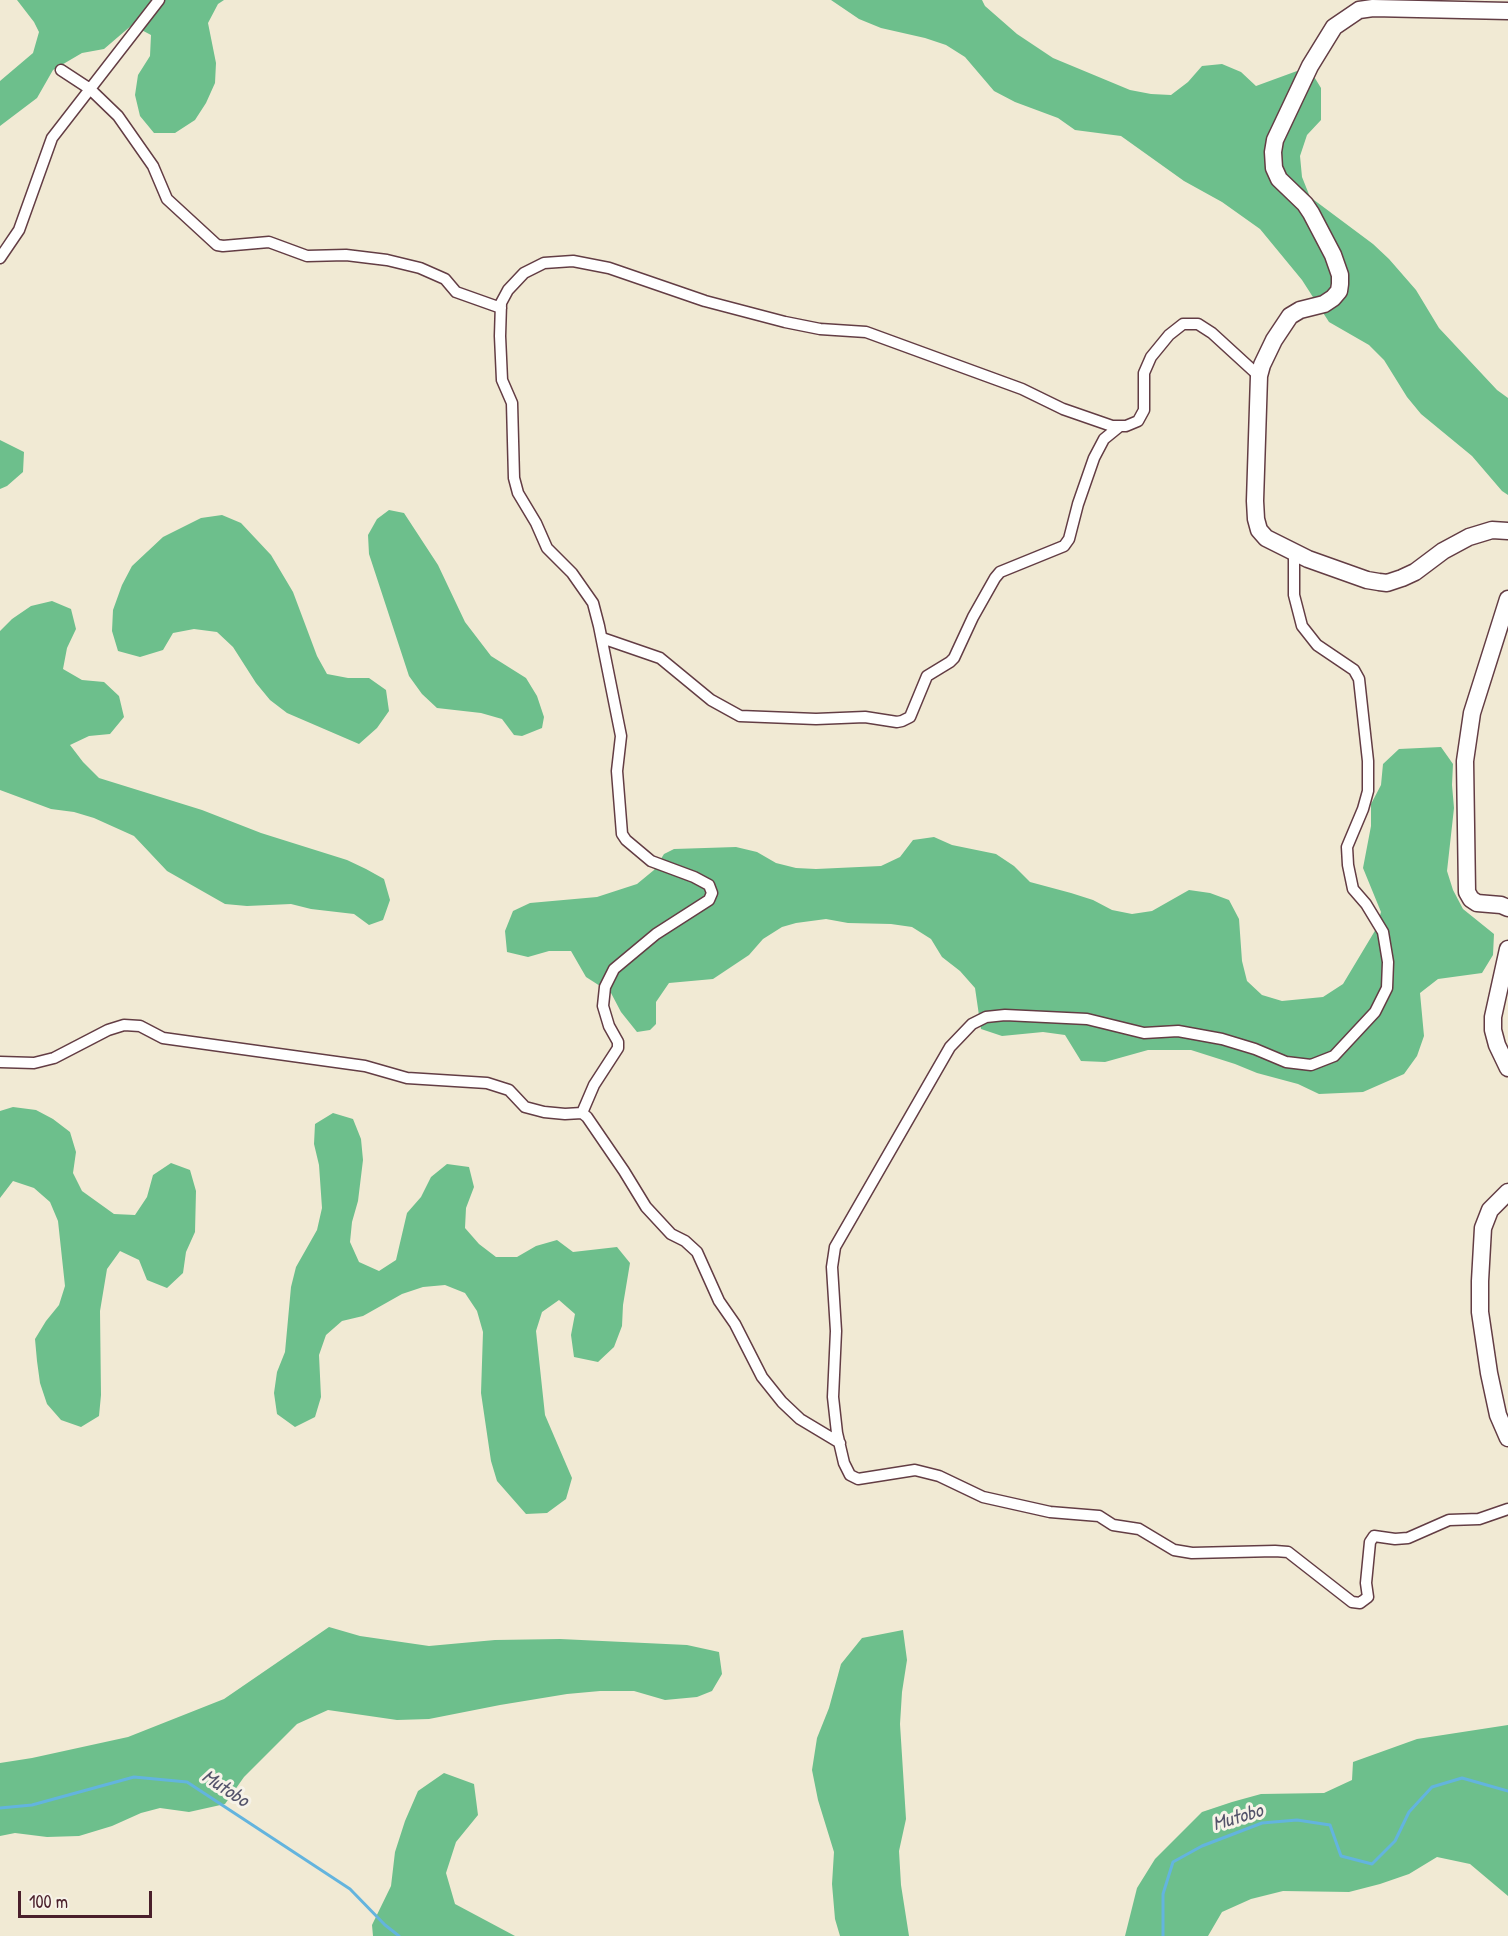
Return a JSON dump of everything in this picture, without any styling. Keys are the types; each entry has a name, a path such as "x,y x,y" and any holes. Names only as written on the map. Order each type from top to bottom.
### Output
{"main road":[{"path":"1508,11 1373,8 1359,10 1334,27 1310,66 1275,140 1274,168 1279,179 1305,204 1333,255 1340,274 1339,291 1324,304 1300,310 1290,316 1274,340 1259,376 1256,519 1259,530 1266,538 1294,553 1367,580 1387,583 1414,572 1443,551 1469,537 1492,530 1508,531"},
{"path":"1508,599 1472,713 1465,760 1467,892 1477,903 1501,905 1508,908"},
{"path":"1508,949 1493,1017 1497,1044 1508,1068"},
{"path":"1508,1192 1490,1210 1483,1228 1480,1281 1480,1312 1489,1373 1498,1414 1508,1438"}],"street":[{"path":"0,258 19,230 52,138 159,0"},
{"path":"1502,0 1508,4"},
{"path":"60,70 90,89 118,116 153,166 167,199 217,245 269,242 307,256 346,255 387,260 420,268 445,279 456,292 501,308"},
{"path":"582,1113 594,1085 618,1048 618,1042 609,1026 603,1006 605,987 614,969 656,934 709,900 712,893 709,885 694,877 651,861 622,834 617,771 621,736 593,603 572,573 547,548 519,493 514,478 512,403 502,380 501,308 508,290 524,273 544,263 573,261 609,268 705,301 785,322 820,329 866,332 1022,389 1063,409 1112,426 1126,426 1138,421 1144,410 1144,373 1150,357 1169,335 1183,324 1198,324 1212,333 1259,376"},
{"path":"602,638 660,658 711,700 740,716 816,719 865,717 902,721 910,717 927,676 954,658 973,617 1000,572 1064,546 1069,539 1094,458 1104,439 1120,426"},
{"path":"1294,553 1294,594 1302,626 1317,645 1354,670 1359,679 1368,761 1368,790 1363,809 1347,847 1348,865 1353,889 1383,932 1388,962 1387,988 1375,1012 1334,1056 1311,1065 1286,1062 1255,1048 1222,1039 1178,1031 1144,1033 1087,1019 1005,1014 986,1017 972,1023 950,1047 835,1247 832,1267 836,1331 833,1396 844,1463 850,1475 858,1479 915,1470 939,1476 983,1497 1050,1512 1099,1516 1113,1525 1139,1530 1174,1550 1191,1553 1288,1552 1352,1602 1360,1603 1368,1597 1366,1583 1370,1542 1374,1536 1408,1538 1449,1520 1479,1518 1508,1509"},
{"path":"0,1062 34,1063 54,1058 108,1030 124,1025 140,1026 163,1038 365,1066 407,1078 487,1083 509,1090 525,1107 544,1112 582,1113 624,1171 646,1207 671,1234 685,1241 697,1252 719,1301 735,1324 762,1377 775,1394 800,1419 840,1443"}],"green space":[{"path":"17,0 224,0 218,4 208,23 216,63 215,83 206,103 195,120 175,133 154,133 140,116 135,95 138,75 150,56 151,35 132,25 104,49 82,53 53,70 37,98 0,126 0,81 33,53 39,32"},
{"path":"831,0 982,0 985,6 1017,34 1053,58 1130,90 1151,94 1171,95 1188,82 1202,66 1222,64 1241,72 1256,86 1297,71 1313,75 1321,88 1321,120 1307,135 1300,156 1302,177 1310,197 1373,244 1389,259 1416,290 1439,328 1497,390 1508,398 1508,495 1472,456 1421,414 1407,397 1384,360 1369,345 1329,322 1302,280 1260,229 1222,202 1184,181 1121,136 1075,130 1058,118 1015,102 994,91 965,57 946,45 881,28 859,19"},
{"path":"0,440 24,452 23,472 0,489"},
{"path":"389,510 404,513 438,565 465,622 491,656 526,678 537,696 544,717 542,728 522,736 514,735 502,719 481,713 437,708 422,694 409,676 369,554 368,535 377,519"},
{"path":"222,515 241,523 271,555 293,592 317,656 327,674 348,678 369,678 386,690 389,711 377,728 359,744 287,713 270,700 233,647 217,632 194,629 173,633 163,650 140,657 118,651 112,631 113,610 132,566 163,537 201,518"},
{"path":"52,601 71,609 76,629 67,648 63,669 82,680 104,682 119,696 124,717 110,734 89,736 70,745 99,778 202,810 261,833 347,860 366,869 384,879 390,900 383,920 369,925 354,914 311,909 291,904 247,906 225,904 167,871 134,836 94,818 51,809 0,790 0,631 12,619 31,606"},
{"path":"1441,747 1453,764 1454,808 1447,871 1453,890 1463,909 1494,934 1493,955 1482,973 1438,979 1420,993 1424,1036 1417,1056 1404,1074 1363,1092 1319,1094 1298,1084 1257,1073 1191,1050 1148,1050 1105,1062 1081,1061 1065,1035 1043,1032 1002,1036 981,1029 975,988 960,971 942,957 931,939 912,927 848,923 826,919 782,927 763,939 749,955 713,979 669,983 656,1002 656,1024 650,1030 637,1032 621,1012 611,993 586,977 571,951 549,951 528,957 507,952 505,931 513,911 530,903 597,897 637,884 654,870 664,854 674,849 736,847 757,852 776,863 796,868 881,866 900,857 913,840 934,837 952,845 996,854 1014,866 1030,882 1093,900 1112,910 1132,914 1152,911 1189,890 1210,893 1229,900 1239,919 1242,961 1247,981 1262,995 1282,1001 1323,997 1343,984 1376,929 1381,912 1363,868 1371,826 1371,804 1381,785 1383,764 1399,749"},
{"path":"13,1107 36,1110 70,1132 76,1152 73,1173 82,1191 114,1214 135,1215 147,1197 153,1175 171,1163 190,1170 196,1191 195,1232 186,1252 183,1273 167,1288 147,1280 139,1260 120,1251 107,1269 100,1311 99,1416 81,1427 61,1420 47,1404 40,1383 37,1361 35,1339 59,1305 65,1286 58,1221 50,1202 34,1188 13,1181 0,1198 0,1111"},
{"path":"333,1113 353,1119 361,1139 363,1160 350,1242 359,1262 379,1271 396,1260 407,1213 421,1197 431,1177 447,1164 469,1167 474,1187 466,1208 465,1228 479,1244 496,1257 517,1257 536,1246 557,1240 573,1252 617,1247 630,1263 622,1326 614,1347 598,1362 574,1357 571,1335 575,1314 559,1300 542,1312 536,1331 545,1415 572,1478 566,1499 547,1513 526,1514 497,1481 491,1461 481,1393 483,1332 477,1311 465,1293 445,1285 423,1287 402,1294 363,1316 342,1321 326,1335 319,1355 321,1397 315,1417 295,1427 277,1414 274,1393 277,1372 285,1352 291,1287 296,1267 317,1230 322,1208 319,1165 314,1144 315,1124"},
{"path":"329,1627 360,1636 429,1646 495,1640 560,1639 687,1645 719,1652 722,1674 712,1691 697,1697 665,1700 634,1691 600,1691 567,1694 429,1719 397,1720 328,1710 297,1724 244,1777 225,1804 189,1812 160,1808 79,1836 47,1837 15,1833 0,1836 0,1763 128,1737 224,1699"},
{"path":"903,1630 907,1660 900,1724 906,1819 899,1851 901,1885 909,1936 840,1936 835,1919 832,1884 834,1852 818,1800 812,1770 817,1738 829,1708 841,1664 862,1638"},
{"path":"1508,1725 1508,1896 1470,1864 1437,1857 1409,1874 1349,1892 1283,1891 1251,1899 1222,1912 1208,1936 1125,1936 1137,1888 1155,1859 1202,1812 1261,1794 1324,1793 1352,1780 1353,1762 1417,1739"},
{"path":"444,1773 474,1784 478,1815 456,1842 446,1873 455,1904 515,1936 373,1936 372,1925 391,1886 395,1852 418,1791"}],"waterway":[{"name":"Mutobo","path":"0,1808 32,1805 134,1777 187,1782 350,1889 399,1936"},
{"name":"Mutobo","path":"1163,1936 1163,1894 1173,1862 1202,1846 1262,1823 1297,1820 1330,1825 1341,1856 1372,1864 1395,1841 1409,1812 1432,1787 1462,1778 1508,1791"}]}
